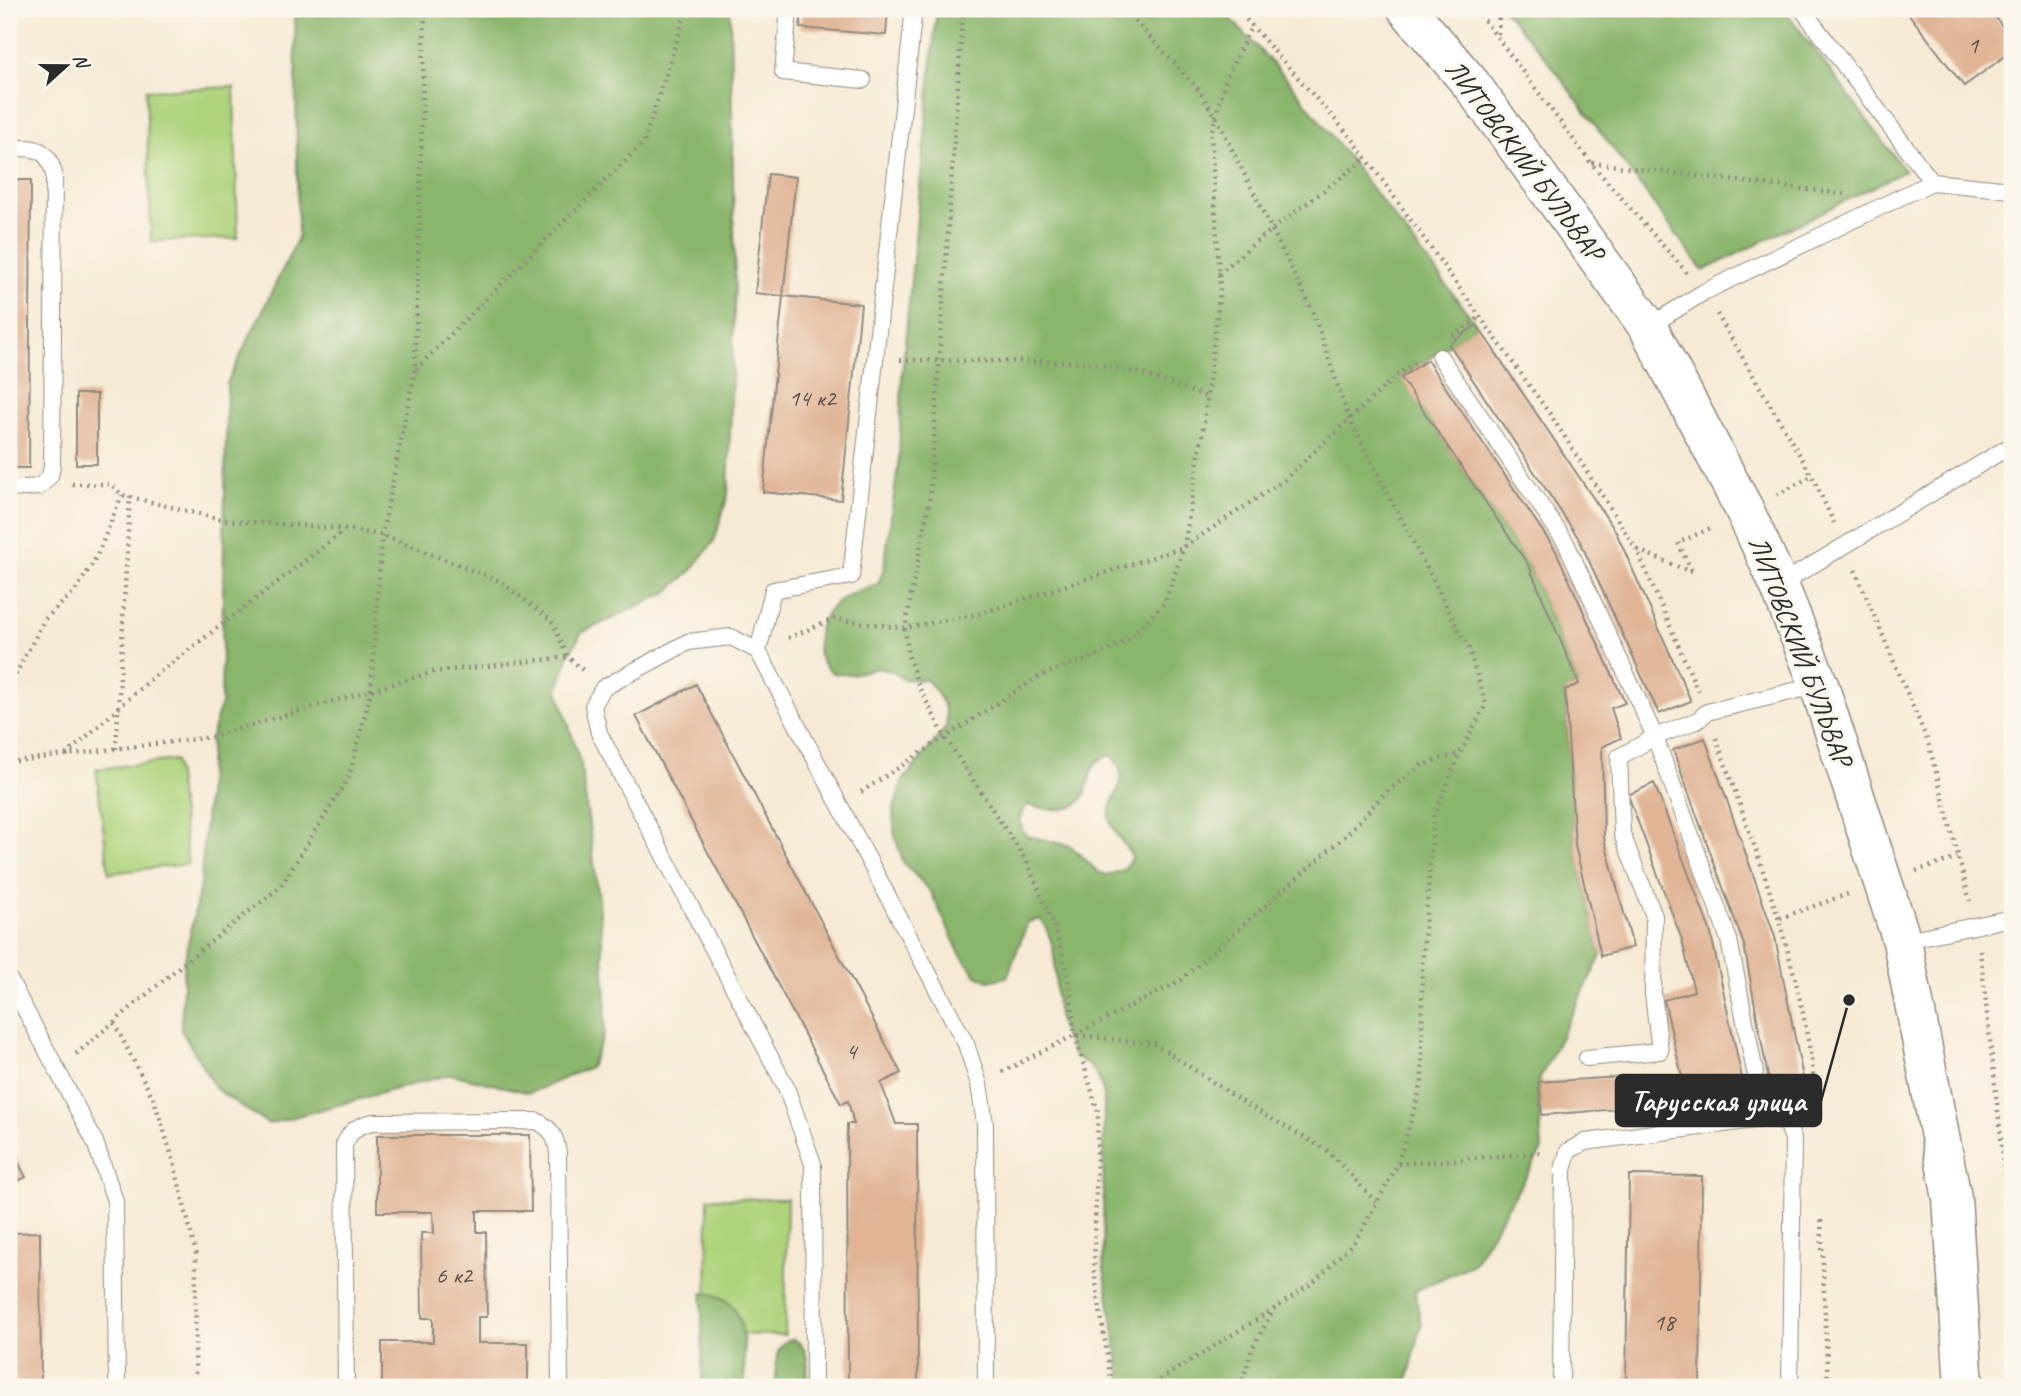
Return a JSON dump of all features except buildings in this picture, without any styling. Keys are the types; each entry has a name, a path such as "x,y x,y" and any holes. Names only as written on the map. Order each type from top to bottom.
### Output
{"main road":[{"name":"ЛИТОВСКИЙ БУЛЬВАР","path":"1407,9 1471,84 1648,327 1745,511 1779,585 1819,685 1902,941 1952,1198 1964,1387"}],"lane":[{"path":"789,9 783,72 863,80"},
{"path":"758,651 773,590 851,576 914,9"},
{"path":"1802,9 1933,182"},
{"path":"9,148 40,150 50,158 54,174 52,466 43,485 29,489 9,489"},
{"path":"1648,327 1704,292 1933,182 2012,190"},
{"path":"1440,357 1566,543 1655,737 1729,940 1755,1072"},
{"path":"1779,585 2012,445"},
{"path":"814,1387 813,1164 803,1129 786,1087 599,733 593,706 603,688 688,642 731,637 758,651 966,1044 979,1084 985,1124 986,1387"},
{"path":"1587,1058 1660,1051 1653,994 1654,916 1622,834 1619,757 1655,737 1698,720 1707,712 1819,685"},
{"path":"1902,941 2012,918"},
{"path":"9,979 95,1142 115,1201 117,1387"},
{"path":"1561,1387 1563,1170 1567,1151 1584,1142 1777,1117 1788,1126 1793,1139 1790,1387"},
{"path":"346,1387 344,1145 350,1132 357,1126 373,1122 510,1121 537,1121 548,1127 556,1137 560,1387"}],"path":[{"path":"57,1071 280,887 349,777 371,691 382,535 415,370 425,9"},
{"path":"415,370 644,142 687,9"},
{"path":"963,9 930,497 905,628 911,666 946,739 1027,862 1054,926 1069,980 1075,1035 1098,1112 1094,1270 1112,1387"},
{"path":"1119,9 1126,11 1197,89 1216,117 1312,312 1349,419 1469,649 1486,704 1460,753 1434,816 1422,965 1422,1083 1398,1164 1357,1240 1314,1282 1148,1387"},
{"path":"1498,35 1499,9"},
{"path":"839,805 946,739 1001,699 1041,675 1094,657 1126,641 1165,602 1184,547 1207,397 1219,274 1211,133 1227,76 1252,25"},
{"path":"1219,274 1367,158"},
{"path":"1591,163 1895,201"},
{"path":"1449,339 1480,317"},
{"path":"875,358 937,363 1085,362 1140,373 1207,397"},
{"path":"758,651 834,619 905,628 979,614 1184,547 1284,480 1349,419 1417,361"},
{"path":"43,485 111,484 122,495 224,520 346,529 382,535 499,581 552,621 568,657 603,688"},
{"path":"9,687 45,620 75,591 96,558 122,495"},
{"path":"116,749 130,496"},
{"path":"65,755 151,679 346,529"},
{"path":"9,762 211,737 433,672 568,657"},
{"path":"979,1084 1181,980 1345,836 1385,793 1422,765 1460,753"},
{"path":"114,1023 154,1100 173,1159 195,1254 195,1387"},
{"path":"1075,1035 1155,1044 1250,1106 1328,1151 1377,1203"},
{"path":"1398,1164 1567,1151"},
{"path":"1241,1387 1252,1349 1274,1309"}],"green space":[{"path":"295,9 730,9 735,282 728,495 714,541 691,571 666,593 581,633 568,657 558,690 581,765 599,900 606,998 604,1035 590,1067 530,1093 451,1074 268,1124 216,1089 181,1030 184,963 201,881 211,737 221,704 227,383 298,238"},
{"path":"937,9 1222,9 1292,85 1477,325 1402,378 1529,566 1579,684 1565,691 1575,845 1601,956 1538,1082 1542,1150 1473,1264 1415,1291 1421,1326 1408,1379 1400,1387 1123,1387 1103,1263 1104,1094 1094,1071 1074,1056 1061,1028 1051,940 1040,919 1028,922 1007,977 989,981 976,975 960,954 931,892 903,862 895,836 893,813 902,782 946,727 946,713 942,702 927,680 903,679 892,671 878,668 852,674 833,673 819,655 820,628 830,609 847,596 878,584 884,568 899,458 902,374","holes":["1111,755 1118,765 1121,782 1112,803 1110,820 1132,858 1123,870 1108,875 1098,872 1071,846 1027,836 1024,832 1020,816 1028,805 1055,809 1071,807 1081,801 1092,769 1099,760"]},
{"path":"1503,9 1784,9 1905,171 1703,271 1546,58"},
{"path":"234,87 238,238 151,241 146,90"},
{"path":"175,760 188,864 109,873 96,769"},
{"path":"708,1198 787,1199 785,1335 707,1334"},
{"path":"702,1293 718,1296 730,1303 737,1314 744,1342 745,1387 702,1387"},
{"path":"794,1339 800,1343 806,1354 807,1387 776,1387 777,1355 788,1340"}],"place":[{"name":"Тарусская улица","path":"1849,1000"}]}
